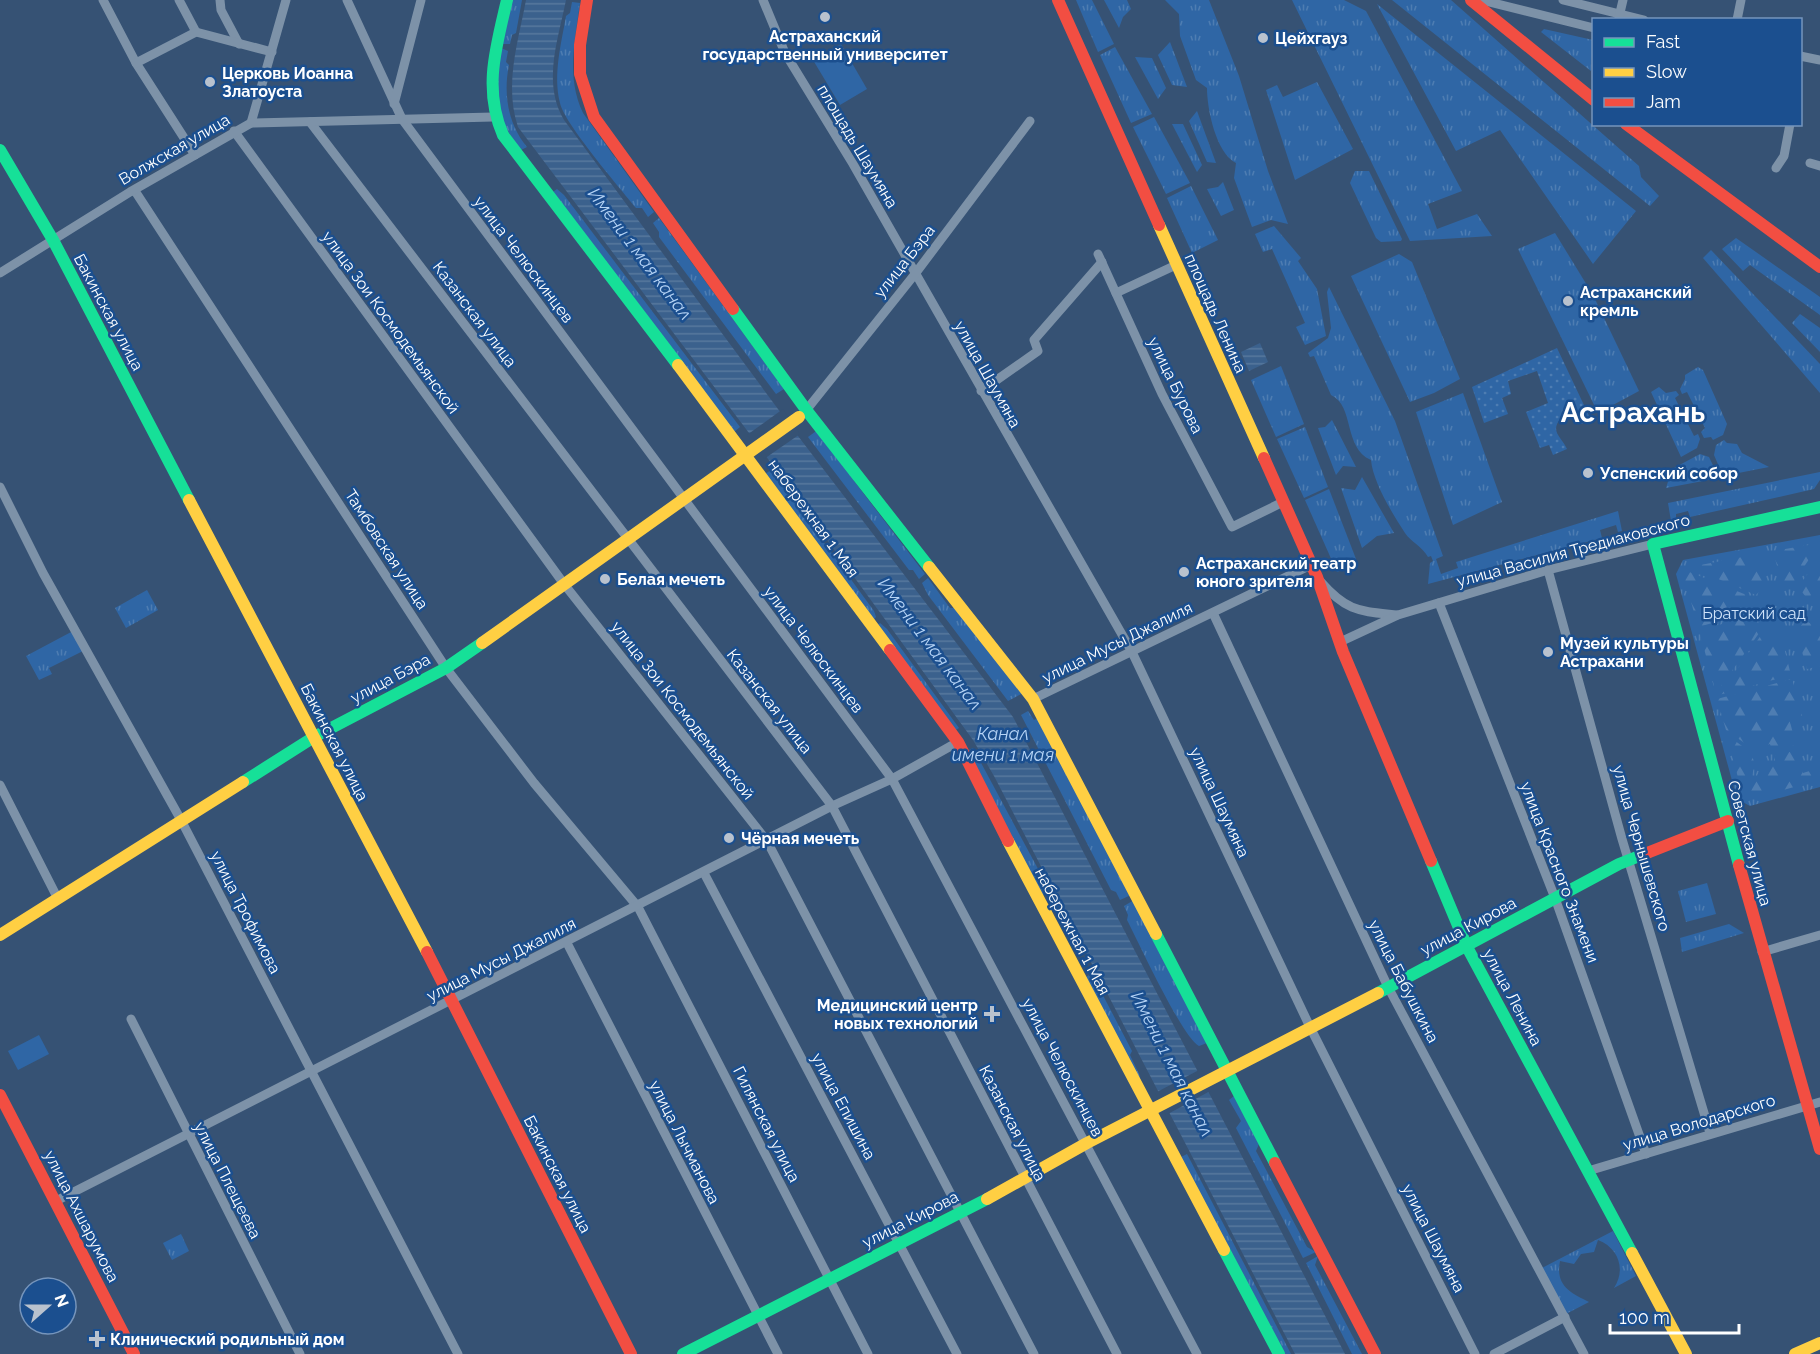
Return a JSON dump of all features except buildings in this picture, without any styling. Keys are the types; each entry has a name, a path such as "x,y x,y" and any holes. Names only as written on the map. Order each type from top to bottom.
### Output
{"main road":[{"name":"набережная 1 Мая","path":"507,0 493,66 490,97 493,117 511,147 750,452 958,742 1060,943 1154,1108 1278,1354"},
{"path":"587,0 579,41 579,70 583,95 589,107 803,414 1033,699 1375,1354"},
{"name":"площадь Ленина","path":"1058,0 1317,577 1340,642"},
{"path":"1471,0 1592,99"},
{"path":"1629,126 1820,267"},
{"name":"Бакинская улица","path":"0,150 53,240 452,1000 631,1354"},
{"name":"улица Бэра","path":"0,935 314,737 446,668 803,414"},
{"name":"улица Василия Тредиаковского","path":"1653,544 1820,507"},
{"name":"Советская улица","path":"1653,544 1762,952 1814,1103 1820,1149"},
{"name":"улица Ленина","path":"1340,642 1467,947 1686,1354"},
{"name":"улица Кирова","path":"683,1354 758,1318 1026,1179 1087,1143 1467,947 1555,898 1629,861 1728,821"},
{"name":"улица Ахшарумова","path":"0,1095 134,1354"},
{"path":"1795,1354 1820,1343"}],"street":[{"path":"103,0 136,63 195,154"},
{"path":"179,0 196,32"},
{"path":"220,0 221,10 239,44"},
{"path":"251,123 286,0"},
{"name":"улица Челюскинцев","path":"347,0 402,119 892,779 1197,1354"},
{"path":"394,104 421,0"},
{"name":"площадь Шаумяна","path":"763,0 785,53 915,274"},
{"path":"1481,0 1592,28"},
{"path":"1563,0 1619,16 1623,0"},
{"path":"1737,18 1741,0"},
{"path":"136,63 196,32 272,52"},
{"path":"1802,56 1820,60"},
{"name":"Волжская улица","path":"0,273 195,154 251,123 493,117"},
{"name":"улица Бэра","path":"803,414 915,274 1030,121"},
{"name":"Казанская улица","path":"310,122 832,806 1117,1354"},
{"path":"1776,168 1784,156 1790,126"},
{"name":"улица Зои Космодемьянской","path":"234,131 564,584 766,842 1034,1354"},
{"name":"Тамбовская улица","path":"135,191 446,668 534,783 638,907"},
{"name":"улица Бурова","path":"981,392 1038,351 1034,340 1100,258 1162,394 1232,527 1283,502"},
{"path":"1116,293 1176,265"},
{"name":"улица Шаумяна","path":"915,274 1132,652 1310,1027 1476,1354"},
{"name":"улица Трофимова","path":"0,487 43,573 181,820 459,1354"},
{"name":"улица Василия Тредиаковского","path":"1340,642 1398,615 1548,570 1653,544"},
{"name":"улица Мусы Джалиля","path":"1033,699 1311,565"},
{"name":"улица Чернышевского","path":"1548,570 1629,861 1710,1133"},
{"path":"1317,577 1345,606 1361,611 1398,615"},
{"name":"улица Красного Знамени","path":"1439,603 1555,898 1646,1154"},
{"name":"улица Бабушкина","path":"1213,612 1388,987 1584,1354"},
{"name":"улица Мусы Джалиля","path":"56,1201 766,842 832,806 892,779 958,742"},
{"path":"0,785 58,899"},
{"name":"улица Епишина","path":"704,873 957,1354"},
{"name":"Гилянская улица","path":"638,907 868,1354"},
{"path":"1762,952 1820,935"},
{"name":"улица Лычманова","path":"567,943 778,1354"},
{"name":"улица Плещеева","path":"130,1019 300,1354"},
{"name":"улица Володарского","path":"1588,1171 1814,1103"},
{"path":"1494,1354 1565,1317"}],"green space":[{"path":"511,0 522,0 516,33 512,35 510,44 502,44"},
{"path":"1076,0 1092,0 1114,44 1098,52"},
{"path":"1104,0 1127,0 1131,9 1123,17 1119,28"},
{"path":"1165,0 1209,0 1239,76 1268,171 1288,224 1271,220 1252,227 1234,178 1236,163 1229,158 1218,140 1211,118 1207,88 1196,80 1180,36 1179,14"},
{"path":"1292,0 1344,0 1366,11 1462,191 1428,204 1437,229 1477,214 1492,236 1410,241"},
{"path":"1392,0 1451,0 1639,166 1641,177 1659,196 1650,206"},
{"path":"572,2 580,3 573,59 578,99 583,113 654,212 648,217 642,208 636,208 594,156 571,125 560,103 557,81 558,60 566,16 570,13"},
{"path":"1377,4 1636,211 1593,264 1500,130 1456,151"},
{"path":"1544,29 1592,40 1591,71 1541,32"},
{"path":"1170,42 1187,87 1172,85 1158,55"},
{"path":"841,44 867,89 840,105 813,60"},
{"path":"1115,47 1152,114 1131,123 1100,55"},
{"path":"501,48 508,51 507,98 511,119 527,147 521,150 505,125 497,102 496,77"},
{"path":"1135,57 1152,58 1166,88 1158,99"},
{"path":"1317,82 1353,149 1295,180 1266,90 1277,85 1283,97"},
{"path":"1197,111 1216,163 1207,162 1189,121"},
{"path":"1154,117 1190,183 1166,194 1133,127"},
{"path":"1172,124 1183,124 1202,165 1197,172"},
{"path":"1355,171 1369,171 1401,241 1381,242 1376,238 1350,183"},
{"path":"1223,182 1234,210 1221,216 1207,189 1218,187"},
{"path":"1191,186 1218,240 1192,253 1167,198"},
{"path":"557,189 564,195 740,427 734,432 553,192"},
{"path":"659,218 784,389 776,394 659,237 659,232 653,223"},
{"path":"1274,226 1301,258 1298,261 1317,289 1326,336 1305,345 1296,327 1305,323 1272,249 1263,252 1255,234"},
{"path":"1555,233 1593,295 1639,391 1598,413 1518,249"},
{"path":"1736,238 1820,297 1820,315 1750,265 1743,271 1722,249"},
{"path":"1711,250 1820,364 1820,393 1703,258"},
{"path":"1399,254 1412,262 1460,379 1434,393 1410,402 1351,276"},
{"path":"1329,287 1395,421 1443,556 1436,559 1441,574 1458,568 1456,562 1618,511 1622,531 1618,532 1616,525 1600,530 1602,538 1428,584 1430,563 1433,561 1431,556 1428,557 1407,536 1394,516 1379,487 1371,460 1356,446 1343,408 1331,395 1314,356 1310,357 1308,353 1328,338 1331,328 1327,292"},
{"path":"1800,314 1820,328 1820,352 1792,323"},
{"path":"1557,348 1591,420 1581,424 1575,416 1561,418 1556,431 1567,449 1553,455 1549,445 1540,448 1526,412 1548,403 1537,371 1508,381 1511,394 1502,398 1508,414 1484,423 1472,387"},
{"path":"1281,366 1304,424 1276,437 1251,380"},
{"path":"1698,367 1703,370 1727,424 1723,435 1713,440 1711,437 1704,438 1701,432 1705,428 1687,392 1682,394 1680,389 1685,375"},
{"path":"1659,387 1666,393 1676,391 1679,395 1675,398 1694,436 1698,434 1700,439 1697,448 1681,457 1651,392"},
{"path":"1463,393 1502,502 1453,525 1416,412"},
{"path":"1332,420 1356,467 1343,466 1336,475 1318,428 1325,427"},
{"path":"1305,427 1328,487 1304,498 1277,439"},
{"path":"819,429 853,474 854,481 925,574 919,579 913,570 909,570 808,437"},
{"path":"1724,440 1727,443 1737,444 1742,453 1769,467 1723,476 1714,455 1716,445"},
{"path":"1700,454 1709,457 1719,478 1666,488 1672,469"},
{"path":"771,470 874,611 876,617 873,620 765,474"},
{"path":"1820,472 1820,480 1814,489 1690,517 1688,511 1676,514 1676,520 1671,521 1668,503"},
{"path":"1362,477 1394,533 1377,536 1362,548 1341,488 1355,490"},
{"path":"1329,489 1356,559 1355,565 1337,572 1305,500"},
{"name":"Братский сад","path":"1820,535 1820,787 1750,806 1737,799 1676,574 1683,560"},
{"path":"1820,543 1793,583 1781,580 1773,551"},
{"path":"1758,554 1767,584 1756,595 1690,567"},
{"path":"1820,557 1820,593 1806,597 1798,587"},
{"path":"1682,569 1754,598 1752,612 1698,627"},
{"path":"928,578 950,608 958,608 1023,693 1008,701 928,595 922,583"},
{"path":"147,590 158,610 126,628 115,608"},
{"path":"1753,616 1762,629 1716,693 1699,630"},
{"path":"1805,621 1820,627 1820,666 1807,669 1796,631"},
{"path":"880,623 887,629 959,728 954,731 877,625"},
{"path":"73,631 83,651 49,668 52,674 39,680 26,656"},
{"path":"1764,631 1781,636 1791,675 1719,695"},
{"path":"1792,679 1803,719 1790,722 1796,745 1772,751 1770,744 1753,749 1726,730 1717,699"},
{"path":"1028,711 1034,720 1038,718 1131,895 1120,900 1116,892 1111,890 1021,715"},
{"path":"1727,735 1746,749 1754,761 1752,775 1743,797"},
{"path":"973,748 1051,893 1041,895 967,751"},
{"path":"1797,750 1803,773 1816,769 1819,780 1747,800 1760,769 1776,765 1774,756"},
{"path":"1707,883 1716,914 1686,922 1678,891"},
{"path":"1134,900 1207,1043 1199,1046 1182,1026 1151,968 1127,920 1128,915 1124,906"},
{"path":"1729,924 1744,933 1682,952 1680,938"},
{"path":"1089,975 1096,982 1132,1051 1130,1055 1140,1076 1139,1082 1085,978"},
{"path":"39,1035 49,1054 18,1070 8,1051"},
{"path":"1234,1096 1259,1144 1256,1151 1307,1247 1316,1252 1303,1258 1236,1128 1241,1121 1229,1100"},
{"path":"1187,1154 1291,1354 1282,1354 1179,1158"},
{"path":"1613,1231 1636,1276 1614,1288 1620,1274 1618,1260 1611,1248 1598,1240 1594,1252 1581,1254 1574,1264 1560,1261 1559,1270 1562,1283 1571,1292 1589,1302 1566,1314 1542,1268"},
{"path":"181,1234 189,1251 172,1260 163,1243"},
{"path":"1318,1256 1315,1265 1362,1354 1352,1354 1306,1263"}],"water":[{"name":"Канал имени 1 мая","path":"526,0 566,0 556,46 553,76 557,106 564,120 798,436 1013,717 1345,1354 1295,1354 994,776 973,740 749,433 518,127 514,111 512,80"},
{"path":"1260,343 1268,362 1249,371 1241,352"}],"pier":[{"path":"783,409 800,434 764,459 747,435"},
{"path":"1201,1069 1212,1090 1166,1115 1155,1093"}],"traffic: fast":[{"path":"507,0 493,68 494,101 503,135 678,365"},
{"path":"0,150 53,240 189,500"},
{"path":"733,309 807,411 929,567"},
{"path":"1739,865 1653,544 1820,507"},
{"path":"243,782 314,737 446,668 482,643"},
{"path":"1378,993 1619,864 1647,853"},
{"path":"1431,861 1467,947 1632,1253"},
{"path":"1156,934 1275,1163"},
{"path":"683,1354 987,1199"},
{"path":"1224,1250 1279,1354"}],"traffic: slow":[{"path":"1159,225 1264,458"},
{"path":"678,365 890,650"},
{"path":"482,643 799,417"},
{"path":"189,500 427,952"},
{"path":"929,567 1033,699 1156,934"},
{"path":"0,935 243,782"},
{"path":"1008,841 1224,1250"},
{"path":"987,1199 1087,1143 1378,993"},
{"path":"1632,1253 1686,1354"},
{"path":"1795,1354 1820,1343"}],"traffic: jam":[{"path":"587,0 580,45 580,74 594,117 733,309"},
{"path":"1058,0 1159,225"},
{"path":"1471,0 1592,98"},
{"path":"1629,126 1820,267"},
{"path":"1264,458 1317,577 1343,652 1431,861"},
{"path":"890,650 958,742 1008,841"},
{"path":"1647,853 1728,821"},
{"path":"1739,865 1820,1149"},
{"path":"427,952 631,1354"},
{"path":"0,1095 134,1354"},
{"path":"1275,1163 1375,1354"}],"place":[{"name":"Астраханский государственный университет","path":"825,17"},
{"name":"Цейхгауз","path":"1263,38"},
{"name":"Церковь Иоанна Златоуста","path":"210,82"},
{"name":"Астраханский кремль","path":"1568,301"},
{"name":"Успенский собор","path":"1588,473"},
{"name":"Астраханский театр юного зрителя","path":"1184,572"},
{"name":"Белая мечеть","path":"605,579"},
{"name":"Музей культуры Астрахани","path":"1548,652"},
{"name":"Чёрная мечеть","path":"729,838"},
{"name":"Медицинский центр новых технологий","path":"992,1014"},
{"name":"Клинический родильный дом","path":"97,1339"}],"district":[{"name":"Астрахань","path":"1633,412"}],"water label":[{"name":"Имени 1 мая канал","path":"640,254"},
{"name":"Имени 1 мая канал","path":"930,644"},
{"name":"Имени 1 мая канал","path":"1172,1064"}]}
